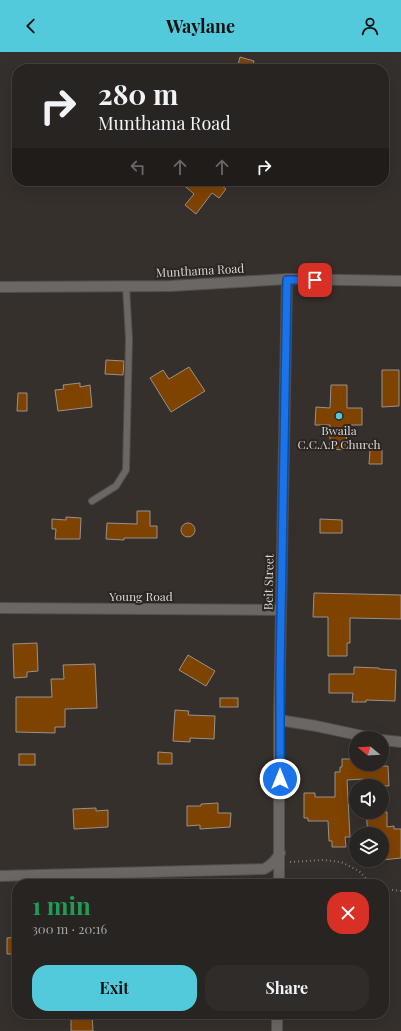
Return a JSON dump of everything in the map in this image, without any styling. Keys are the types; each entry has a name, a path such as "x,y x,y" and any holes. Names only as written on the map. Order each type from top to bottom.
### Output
{"street":[{"name":"Munthama Road","path":"0,287 171,286 287,280 401,281"},
{"name":"Beit Street","path":"279,879 279,720 287,280"},
{"name":"Young Road","path":"0,608 281,610"},
{"path":"279,720 349,733"},
{"path":"389,741 401,742"},
{"path":"0,876 264,869 271,866 276,861 280,853"},
{"path":"277,1019 277,1031"}],"lane":[{"path":"92,501 116,486 126,470 129,339 126,286"}],"path":[{"path":"280,853 291,862 323,860 341,862 359,871 366,879"},
{"path":"389,890 401,891"}],"building":[{"path":"240,57 254,61 253,64 238,64"},
{"path":"185,186 222,186 226,189 219,198 212,193 196,214 185,205 194,194"},
{"path":"106,360 124,361 123,375 105,374"},
{"path":"189,367 205,391 171,412 150,378 163,370 169,379"},
{"path":"382,370 399,370 399,406 382,407"},
{"path":"80,383 80,387 90,385 92,407 58,411 55,390 64,389 63,385"},
{"name":"Bwaila C.C.A.P Church","path":"331,385 347,385 347,408 362,408 362,425 347,425 346,450 330,449 330,425 315,425 316,407 330,408"},
{"path":"18,393 27,393 27,411 17,411"},
{"path":"370,450 382,450 382,464 369,464"},
{"path":"137,511 150,511 150,526 157,526 157,538 124,538 124,540 106,539 107,523 137,524"},
{"path":"66,517 81,518 80,539 55,539 56,529 52,529 52,519 66,520"},
{"path":"320,519 342,520 342,533 320,533"},
{"path":"185,523 191,523 195,527 195,533 191,537 185,537 181,533 181,527"},
{"path":"314,593 401,595 401,619 350,618 350,643 347,643 347,656 328,656 328,617 313,617"},
{"path":"37,643 38,671 27,672 27,677 14,678 13,644"},
{"path":"188,655 215,671 206,686 179,670"},
{"path":"95,664 97,708 65,709 65,727 55,727 55,733 16,732 16,697 52,697 51,679 64,679 63,665"},
{"path":"354,667 396,670 395,701 366,700 366,702 352,702 353,693 329,693 329,674 354,674"},
{"path":"220,698 238,698 238,707 220,707"},
{"path":"175,710 189,711 188,715 215,716 214,739 190,738 190,742 173,741"},
{"path":"158,752 172,753 172,764 158,764"},
{"path":"19,754 35,754 35,765 19,765"},
{"path":"342,759 349,759 349,771 388,771 389,779 347,780 349,837 345,837 346,847 332,847 332,841 329,841 328,821 308,821 308,818 304,818 304,793 315,793 315,797 335,797 335,772 340,772 340,767 342,767"},
{"path":"218,803 218,813 231,813 230,827 200,829 200,825 187,826 187,806 201,806 201,804"},
{"path":"96,808 96,811 108,810 108,827 74,829 73,809"},
{"path":"367,819 387,819 387,827 367,827"},
{"path":"394,826 394,829 401,829 401,858 389,859 389,827 387,827"},
{"path":"7,938 12,938 12,954 7,954"},
{"path":"71,1019 92,1019 93,1031 71,1031"}],"place":[{"name":"Bwaila C.C.A.P Church","path":"339,416"}],"route":[{"path":"280,779 279,720 287,280 315,280"}]}
